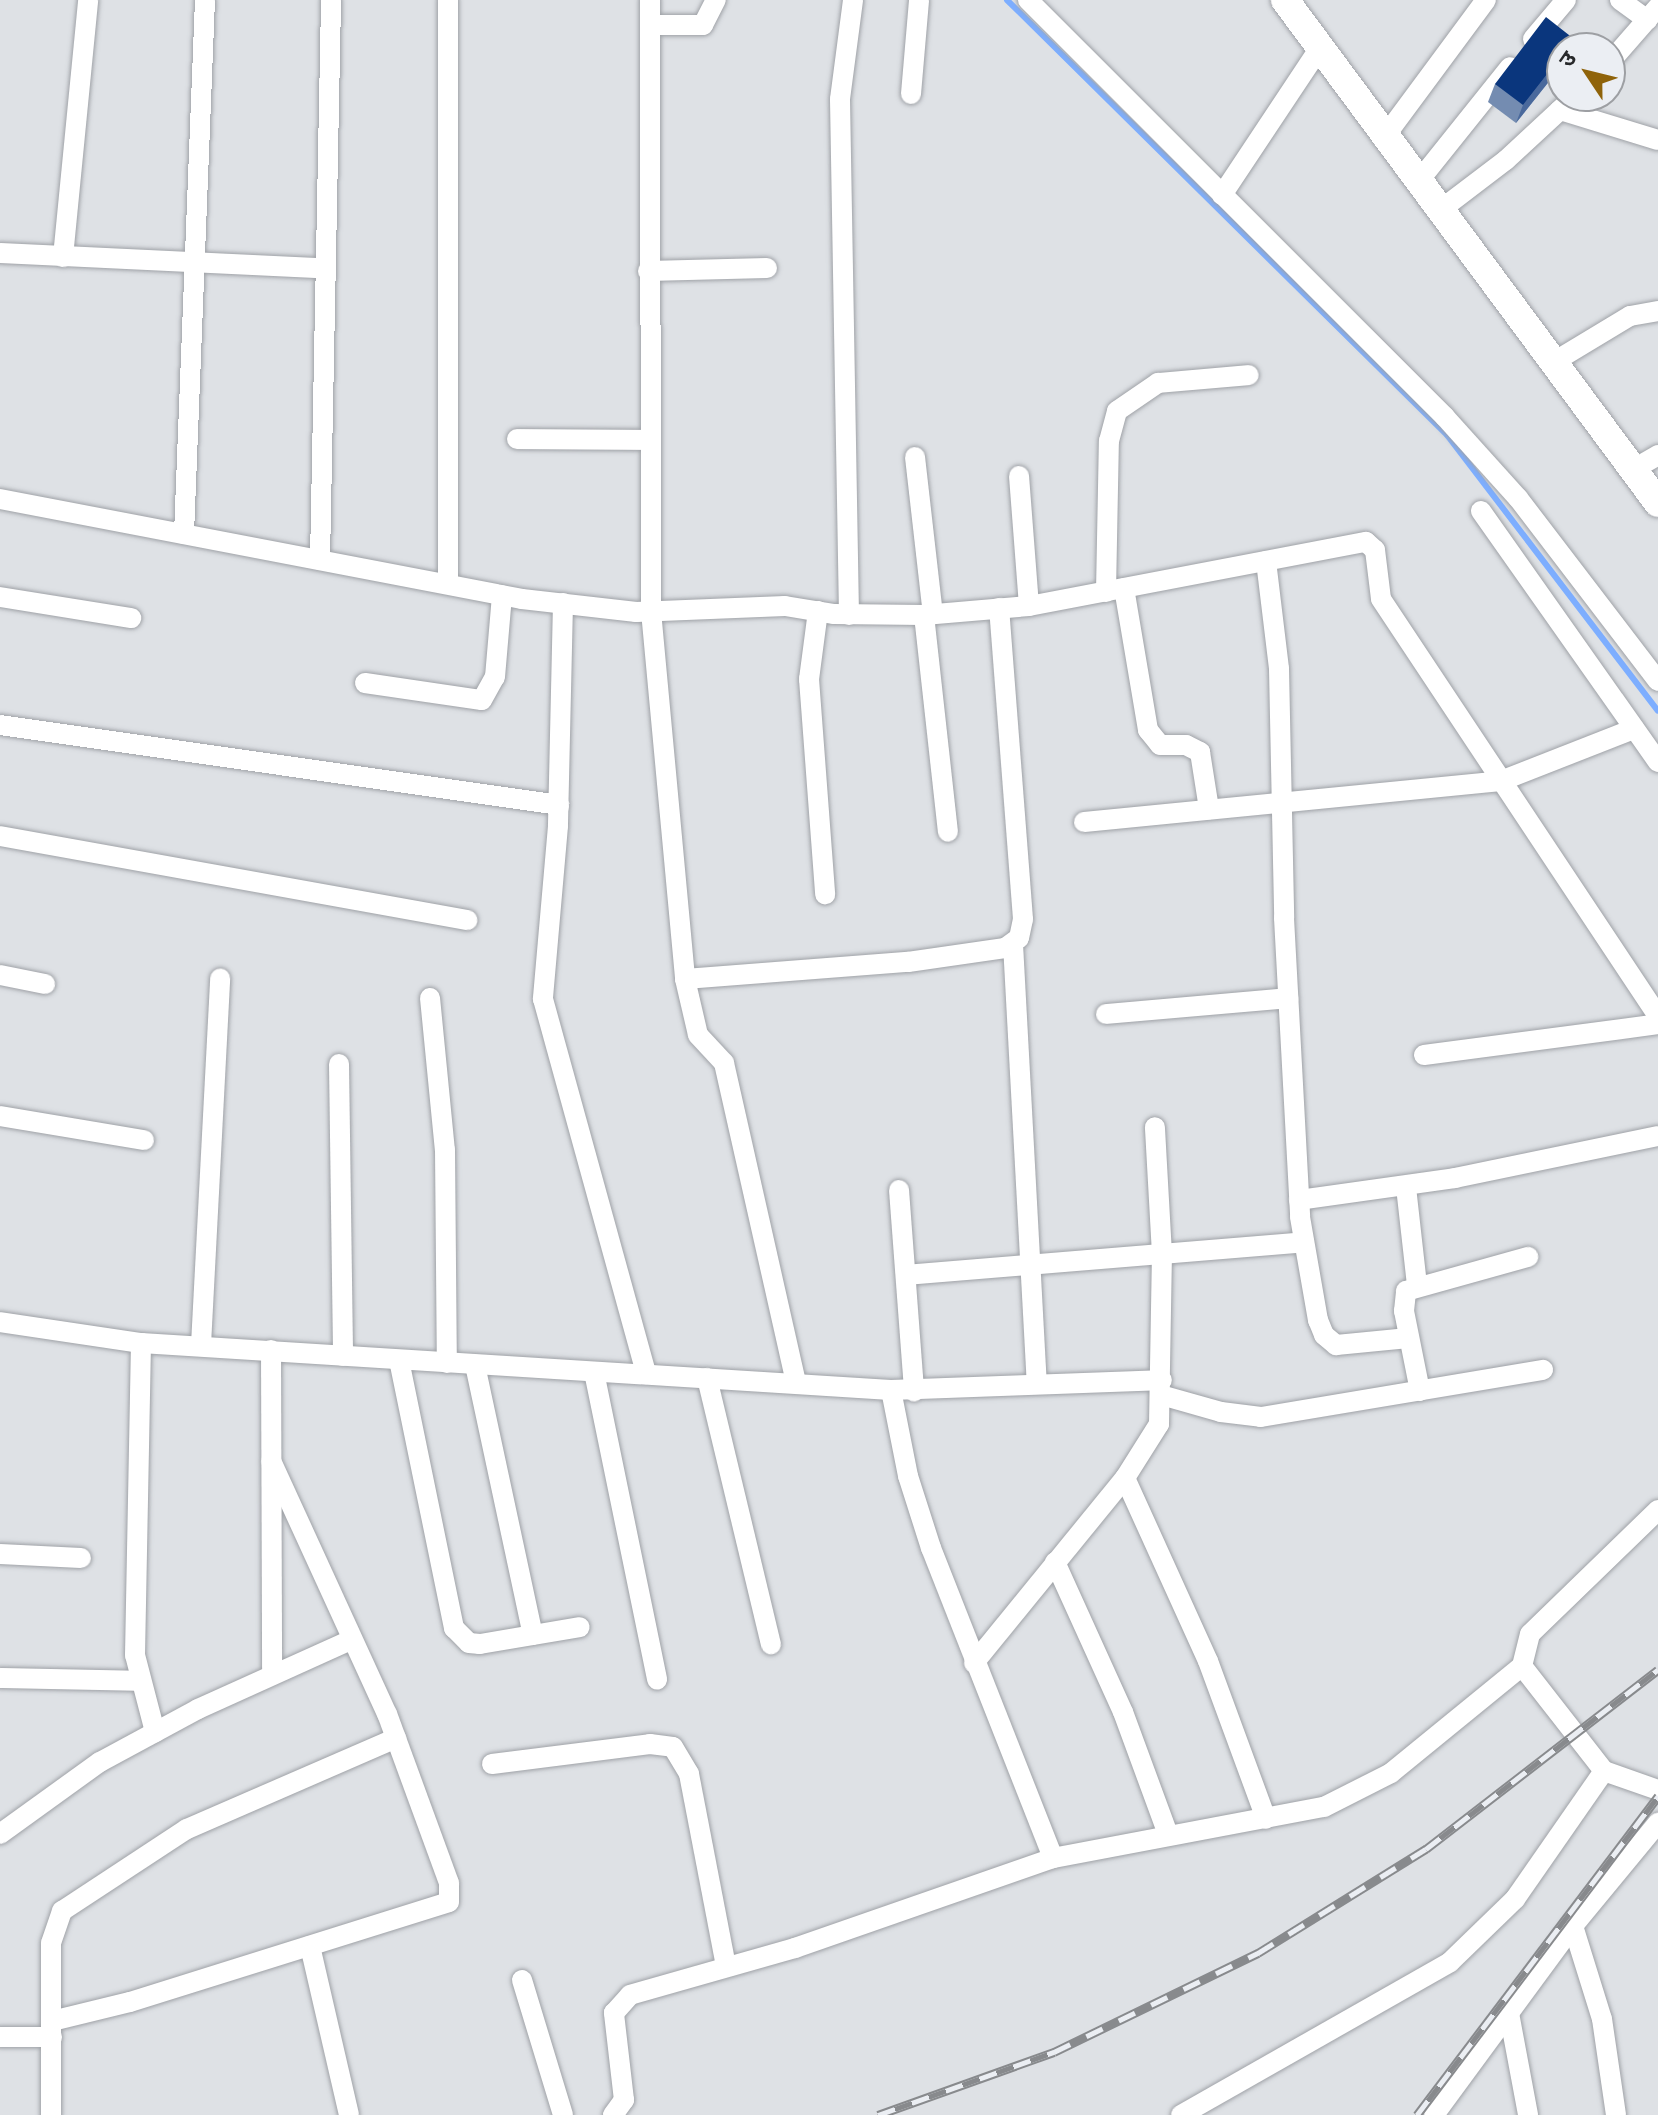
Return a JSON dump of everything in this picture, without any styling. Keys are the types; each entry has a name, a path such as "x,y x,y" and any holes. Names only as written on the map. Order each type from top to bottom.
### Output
{"street":[{"path":"63,257 88,0"},
{"path":"184,534 198,262 205,0"},
{"path":"320,560 322,268 331,0"},
{"path":"448,0 448,584"},
{"path":"650,0 648,440 651,611 685,979 698,1035 724,1063 796,1383"},
{"path":"650,25 703,25 716,0"},
{"path":"849,615 840,99 853,0"},
{"path":"911,94 919,0"},
{"path":"1028,0 1518,498 1658,681"},
{"path":"1285,0 1321,46 1383,139 1658,503"},
{"path":"1383,139 1486,0"},
{"path":"1418,182 1566,0"},
{"path":"1620,0 1653,13 1626,44"},
{"path":"1222,195 1321,46"},
{"path":"1439,211 1556,112"},
{"path":"1589,112 1658,140"},
{"path":"0,253 322,268"},
{"path":"648,271 767,268"},
{"path":"1552,363 1630,316 1658,311"},
{"path":"1209,809 1200,752 1186,745 1160,745 1148,730 1115,590 1106,492 1117,411 1158,383 1249,375"},
{"path":"517,439 648,440"},
{"path":"1634,469 1658,455"},
{"path":"915,457 948,832"},
{"path":"1019,476 1029,606"},
{"path":"0,499 502,595 651,611 770,606 849,615 929,615 1029,606 1371,543 1381,599 1658,1016"},
{"path":"1481,511 1658,762"},
{"path":"1266,561 1279,669 1288,998 1299,1200 1318,1320 1329,1342 1409,1338"},
{"path":"365,683 482,700 495,677 502,595"},
{"path":"0,597 131,618"},
{"path":"563,603 559,805 543,999 646,1374"},
{"path":"999,608 1023,919 1013,944 1037,1383"},
{"path":"818,611 809,679 825,894"},
{"path":"0,725 559,805"},
{"path":"1084,822 1501,781 1634,729"},
{"path":"0,836 468,920"},
{"path":"685,979 908,962 1013,944"},
{"path":"0,975 45,984"},
{"path":"201,1345 220,978"},
{"path":"430,998 445,1150 447,1363"},
{"path":"1106,1014 1288,998"},
{"path":"1424,1055 1658,1024"},
{"path":"339,1064 343,1356"},
{"path":"0,1116 144,1140"},
{"path":"974,1663 1125,1478 1159,1424 1162,1254 1155,1127"},
{"path":"1299,1200 1406,1187 1658,1136"},
{"path":"1406,1187 1417,1285"},
{"path":"899,1190 914,1391"},
{"path":"906,1275 1304,1242"},
{"path":"1420,1391 1403,1299 1417,1285 1528,1257"},
{"path":"0,1322 141,1343 891,1390 1037,1383 1162,1388 1221,1412 1261,1417 1543,1370"},
{"path":"141,1343 135,1507 138,1681 155,1732"},
{"path":"271,1350 272,1674"},
{"path":"399,1360 454,1628 469,1643 480,1644 580,1627"},
{"path":"475,1365 533,1635"},
{"path":"594,1372 657,1680"},
{"path":"707,1378 771,1644"},
{"path":"891,1390 908,1476 974,1663 1053,1858"},
{"path":"0,2037 52,2029 449,1902 449,1883 396,1738 271,1461"},
{"path":"1125,1478 1208,1661 1266,1819"},
{"path":"613,2115 624,2100 613,2023 621,2003 658,1984 795,1948 1053,1858 1324,1807 1369,1787 1522,1666 1530,1634 1658,1510"},
{"path":"0,1554 81,1558"},
{"path":"1055,1562 1123,1712 1168,1834"},
{"path":"0,1834 100,1762 272,1674 351,1640"},
{"path":"1522,1666 1604,1771 1658,1790"},
{"path":"0,1678 138,1681"},
{"path":"51,2115 53,1931 72,1902 187,1829 396,1738"},
{"path":"492,1764 650,1744 673,1747 689,1774 726,1966"},
{"path":"1181,2115 1450,1962 1515,1899 1574,1821 1604,1771"},
{"path":"1434,2115 1573,1926 1658,1823"},
{"path":"1573,1926 1602,2019 1616,2115"},
{"path":"310,1946 349,2115"},
{"path":"522,1980 563,2115"},
{"path":"1509,2013 1528,2115"}],"building":[{"path":"1546,17 1565,32 1546,32 1546,76 1523,105 1495,84"}],"waterway":[{"path":"1007,0 1447,435 1658,711"}],"railway":[{"path":"878,2115 1054,2052 1258,1953 1426,1849 1658,1670"},
{"path":"1417,2115 1658,1796"}]}
